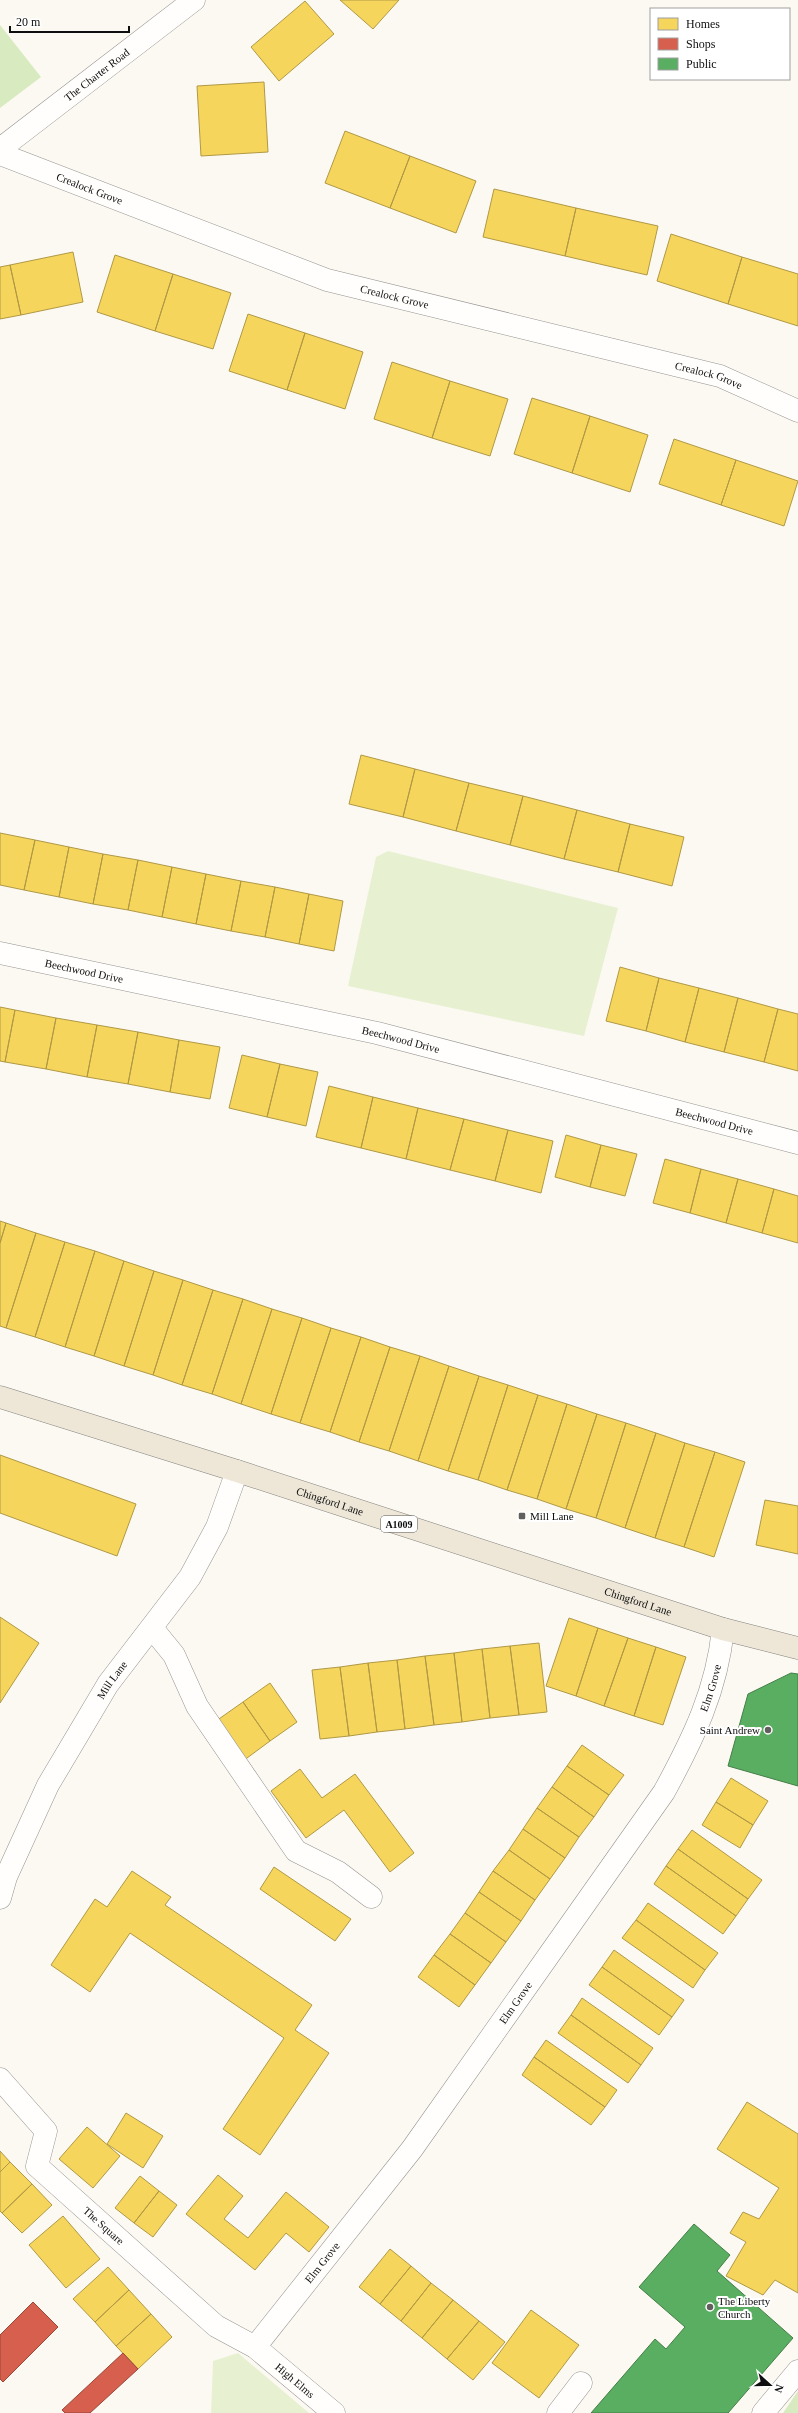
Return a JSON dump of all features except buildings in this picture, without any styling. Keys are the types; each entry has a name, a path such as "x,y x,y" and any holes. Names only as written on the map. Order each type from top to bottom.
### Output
{"main road":[{"name":"Chingford Lane","path":"0,1397 237,1471 723,1629 798,1648"}],"street":[{"name":"The Charter Road","path":"0,149 194,0"},
{"name":"Crealock Grove","path":"0,154 327,280 720,376 798,411"},
{"name":"Beechwood Drive","path":"0,953 377,1033 798,1143"},
{"name":"Mill Lane","path":"0,1898 3,1876 52,1778 108,1684 190,1577 217,1527 237,1471"},
{"path":"152,1628 174,1655 197,1706 296,1851 338,1872 370,1897"},
{"name":"Elm Grove","path":"255,2347 412,2149 664,1792 693,1740 713,1686 720,1660 723,1629"},
{"name":"The Square","path":"0,2079 46,2131 37,2166 216,2326 255,2347"},
{"name":"High Elms","path":"255,2347 334,2413"},
{"path":"763,2413 798,2371"},
{"path":"558,2413 581,2383"}],"green space":[{"path":"0,25 41,77 0,108"},
{"path":"388,851 618,908 584,1036 348,986 376,857"},
{"path":"238,2353 309,2413 211,2413 213,2361"},
{"path":"798,2391 798,2413 783,2413"}],"place":[{"name":"Mill Lane","path":"522,1516"},
{"name":"Saint Andrew","path":"768,1730"},
{"name":"The Liberty Church","path":"710,2307"}]}
